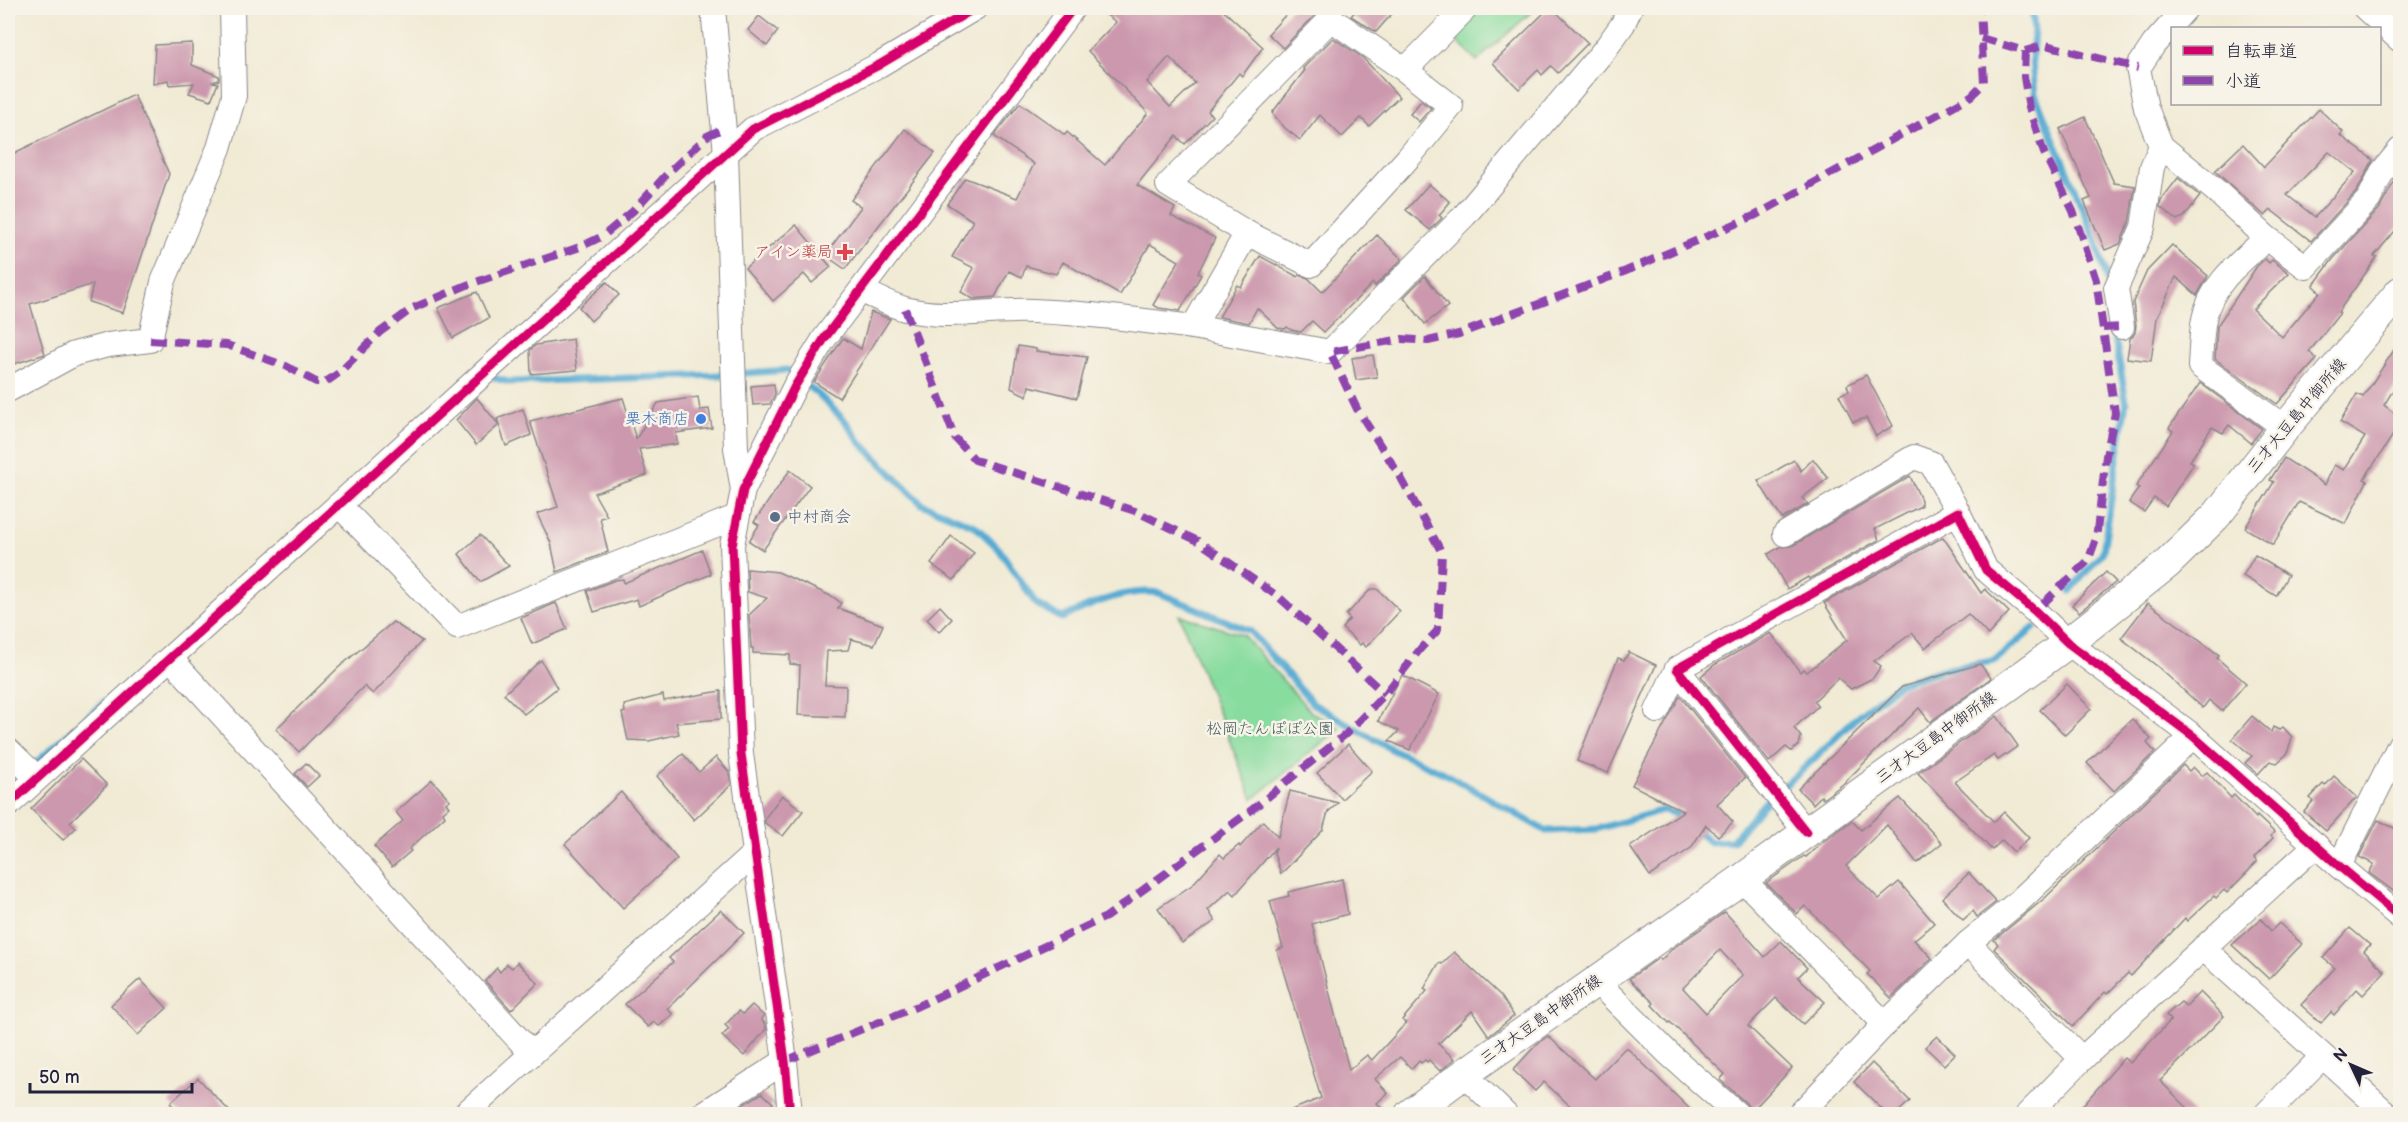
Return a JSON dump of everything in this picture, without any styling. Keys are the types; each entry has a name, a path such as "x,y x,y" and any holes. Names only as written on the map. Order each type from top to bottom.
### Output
{"main road":[{"name":"三才大豆島中御所線","path":"1410,1114 1742,879 2068,643 2167,564 2216,516 2285,428 2400,292"}],"street":[{"path":"8,390 74,354 108,345 150,340 163,282 219,148 234,96 232,8"},
{"path":"713,8 726,154 736,448 742,490"},
{"path":"8,805 22,767 170,658 753,129 879,64 975,8"},
{"path":"790,1114 785,1060 741,754 732,545 742,490 799,380 824,339 1073,8"},
{"path":"1405,70 1466,8"},
{"path":"862,291 905,309 963,314 1032,311 1109,316 1193,327 1330,352 1465,215 1606,48 1623,24 1630,8"},
{"path":"2186,8 2154,44 2138,68 2146,108 2161,146 2215,190 2267,238 2306,267 2369,200 2382,172 2400,150"},
{"path":"2365,8 2400,40"},
{"path":"1331,19 1405,70 1451,106 1409,157 1311,266 1247,232 1168,185 1331,19"},
{"path":"2122,327 2116,288 2143,226 2152,167 2161,146"},
{"path":"1193,327 1247,232"},
{"path":"2267,238 2222,279 2212,294 2204,319 2200,366 2285,428"},
{"path":"1785,534 1914,457 1931,463 1986,570 2035,611 2068,643 2193,736 2400,917"},
{"path":"340,506 457,627 736,517"},
{"path":"1657,711 1677,669 1958,512"},
{"path":"170,658 532,1054"},
{"path":"1677,669 1806,832"},
{"path":"1800,1114 1885,1024 1968,944 2018,902 2193,736"},
{"path":"2339,866 2400,744"},
{"path":"2028,1114 2082,1059 2316,845"},
{"path":"465,1114 756,852"},
{"path":"1742,879 1885,1024"},
{"path":"1968,944 2082,1059"},
{"path":"2203,948 2387,1114"},
{"path":"1597,982 1669,1054 1737,1114"},
{"path":"2266,1114 2322,1057"},
{"path":"703,1114 785,1060"},
{"path":"1464,1074 1505,1114"}],"green space":[{"path":"1479,8 1536,8 1477,61 1451,36"},
{"name":"松岡たんぽぽ公園","path":"1179,615 1243,635 1311,712 1340,728 1253,799"}],"building":[{"path":"1097,8 1210,8 1224,11 1263,47 1242,76 1239,73 1208,111 1212,116 1185,144 1176,136 1137,185 1175,208 1171,216 1215,238 1198,273 1201,275 1180,311 1153,305 1179,261 1150,244 1120,295 1063,262 1056,274 1026,266 1022,277 1009,271 995,297 973,299 961,292 974,268 952,257 973,221 947,204 965,178 1017,198 1034,164 994,136 1020,103 1065,135 1067,132 1105,165 1148,113 1088,51 1116,22","holes":["1169,57 1195,83 1170,107 1147,82"]},
{"path":"1292,8 1315,8 1319,11 1283,48 1268,34"},
{"path":"1358,8 1397,8 1376,32 1351,16"},
{"path":"1549,8 1552,8 1588,43 1558,73 1551,66 1542,75 1538,70 1519,89 1493,63"},
{"path":"759,16 778,31 767,46 748,30"},
{"path":"1333,38 1363,58 1399,97 1369,126 1361,118 1342,137 1320,115 1300,140 1272,113 1305,70 1303,68"},
{"path":"192,43 192,65 219,76 219,80 213,82 218,83 211,100 189,93 194,83 169,85 168,80 153,84 155,45"},
{"path":"134,95 169,174 123,313 89,302 93,284 30,304 45,354 8,366 8,156"},
{"path":"1421,101 1431,108 1419,122 1410,114"},
{"path":"2319,109 2343,132 2340,135 2373,160 2357,191 2311,241 2271,210 2265,216 2215,171 2243,144 2264,167","holes":["2329,152 2355,172 2315,217 2287,195"]},
{"path":"2085,117 2114,183 2135,186 2129,223 2120,244 2105,250 2084,201 2091,198 2060,129"},
{"path":"905,129 935,153 845,269 825,255 861,207 851,200"},
{"path":"2178,178 2200,196 2184,217 2177,220 2160,207 2161,200"},
{"path":"2396,178 2400,181 2400,225 2374,256 2377,257 2338,312 2340,313 2309,352 2317,359 2277,404 2215,359 2217,326 2257,266 2265,259 2269,263 2272,260 2289,273 2253,309 2282,337 2320,292 2313,286 2333,259 2380,208"},
{"path":"1429,184 1450,202 1439,215 1442,218 1430,230 1406,210"},
{"path":"796,225 831,267 812,283 804,274 773,301 745,268"},
{"path":"1377,235 1402,259 1375,286 1373,283 1324,332 1312,321 1301,332 1287,327 1278,328 1257,308 1249,323 1219,317 1237,285 1241,287 1260,256 1298,277 1299,275 1308,278 1322,292"},
{"path":"2172,245 2208,276 2197,295 2176,277 2157,318 2151,361 2127,358 2130,339 2135,333 2136,325 2133,302 2147,271"},
{"path":"1425,276 1448,306 1425,324 1404,297"},
{"path":"607,282 619,295 591,321 579,307"},
{"path":"477,292 489,318 453,338 438,308"},
{"path":"871,312 890,319 839,398 814,382 843,338 861,349"},
{"path":"573,339 577,370 531,374 530,350 536,345"},
{"path":"2400,341 2400,379 2384,405 2400,418 2400,440 2393,435 2364,479 2367,481 2346,524 2299,502 2273,545 2245,528 2274,482 2270,480 2284,458 2325,485 2334,465 2344,470 2365,437 2340,422 2357,394 2363,397"},
{"path":"1018,346 1036,349 1036,351 1087,357 1077,398 1029,386 1027,396 1011,388"},
{"path":"1373,355 1377,377 1356,380 1352,358"},
{"path":"1866,375 1893,426 1876,436 1866,418 1853,422 1839,395 1849,391 1847,385"},
{"path":"2200,383 2262,429 2251,443 2229,425 2223,433 2212,427 2190,461 2194,463 2166,506 2154,498 2144,512 2129,502 2139,488 2136,486 2173,431 2169,428"},
{"path":"774,384 775,394 770,404 753,405 751,386"},
{"path":"698,397 700,410 709,409 712,428 676,433 677,444 639,449 647,475 594,493 607,516 600,518 608,552 557,572 551,543 537,514 558,507 530,421 623,398 636,439 658,403"},
{"path":"477,398 499,425 476,445 456,420"},
{"path":"523,409 531,435 506,446 497,419"},
{"path":"1813,459 1828,478 1802,498 1808,504 1782,519 1758,481 1794,460 1801,471"},
{"path":"790,470 810,486 763,550 749,541 759,525 754,522"},
{"path":"1910,476 1921,500 1921,506 1875,529 1879,540 1787,589 1768,554 1780,547 1792,546"},
{"path":"480,535 509,566 480,582 459,554"},
{"path":"951,536 974,553 954,580 931,564"},
{"path":"1943,537 1981,593 1985,589 2009,612 1988,635 1968,614 1925,648 1912,633 1874,661 1881,666 1873,678 1851,689 1838,678 1814,701 1818,706 1794,728 1801,737 1799,745 1791,751 1786,747 1769,762 1701,676 1714,665 1771,633 1800,672 1804,669 1807,672 1847,640 1824,603"},
{"path":"702,550 711,574 639,606 637,599 594,612 587,591 615,580 623,579 624,583"},
{"path":"2255,555 2288,575 2276,596 2243,576"},
{"path":"747,569 778,572 833,597 841,603 838,608 883,625 874,645 851,639 848,650 827,651 825,685 846,686 845,717 798,715 800,665 790,664 790,655 753,653 749,615 767,598 748,592"},
{"path":"2106,572 2116,582 2079,612 2072,605"},
{"path":"1371,589 1377,589 1400,611 1366,647 1362,643 1360,645 1342,628 1350,619 1346,615"},
{"path":"556,603 567,629 532,644 521,618"},
{"path":"2148,603 2219,655 2217,658 2246,683 2222,711 2209,700 2203,708 2157,666 2121,638"},
{"path":"940,606 952,619 939,632 927,619"},
{"path":"393,622 422,641 373,694 364,686 299,752 276,729 338,668"},
{"path":"1629,652 1656,665 1608,773 1577,761 1618,658 1624,660"},
{"path":"541,660 557,688 524,714 504,694"},
{"path":"1980,664 1991,678 1930,722 1919,708 1843,784 1823,799 1821,796 1813,804 1798,789 1902,687"},
{"path":"1402,675 1439,694 1410,750 1389,741 1399,731 1378,721"},
{"path":"2067,684 2091,709 2065,735 2040,710"},
{"path":"721,691 721,719 676,723 679,734 649,741 628,740 622,713 625,712 624,705 663,695 664,701"},
{"path":"1680,696 1745,778 1717,804 1733,822 1718,836 1706,825 1691,848 1650,876 1630,847 1683,811 1632,785"},
{"path":"1997,716 2018,746 1998,760 1994,755 1955,782 1994,822 2004,812 2029,838 2014,852 2002,840 1992,850 1918,773"},
{"path":"2252,716 2271,732 2273,727 2279,730 2283,727 2292,737 2287,754 2277,763 2270,761 2258,774 2245,763 2252,756 2232,739"},
{"path":"2132,719 2151,739 2147,743 2155,752 2114,791 2087,763"},
{"path":"1348,744 1372,771 1342,799 1317,773"},
{"path":"683,754 699,772 716,757 729,772 731,785 694,820 657,776"},
{"path":"81,759 107,785 70,822 76,828 63,840 31,809"},
{"path":"306,763 319,776 307,787 295,774"},
{"path":"2183,765 2189,771 2193,767 2202,776 2207,772 2231,798 2234,795 2256,818 2257,816 2274,832 2271,836 2273,838 2254,858 2257,862 2227,893 2224,890 2216,898 2214,896 2187,921 2185,918 2131,976 2128,973 2107,994 2105,992 2073,1026 1994,949 1998,944 1994,940 2045,898"},
{"path":"2334,776 2357,797 2326,831 2304,812 2313,801 2310,798"},
{"path":"432,780 450,800 446,803 449,807 443,812 445,816 392,867 374,846 403,821 396,812"},
{"path":"1290,791 1338,803 1328,812 1323,830 1281,874 1274,853 1276,847 1235,895 1230,890 1208,910 1215,921 1182,943 1158,908 1192,885 1220,854 1224,858 1239,845 1240,847 1263,821 1278,837"},
{"path":"621,792 677,859 623,908 565,844"},
{"path":"782,795 803,811 783,836 765,823 765,818"},
{"path":"1900,798 1942,843 1917,863 1887,825 1846,866 1879,899 1899,882 1934,923 1914,940 1932,958 1891,998 1867,974 1870,971 1805,906 1797,914 1766,883 1804,856 1806,857 1852,821 1861,830"},
{"path":"2378,820 2400,831 2400,896 2369,873 2374,864 2359,857"},
{"path":"1969,873 1996,902 1977,917 1973,911 1963,920 1942,898"},
{"path":"1342,879 1348,914 1312,924 1349,1070 1367,1055 1372,1060 1406,1023 1402,1020 1427,991 1424,989 1439,963 1442,964 1454,952 1501,996 1514,1016 1489,1036 1472,1011 1438,1044 1455,1059 1440,1071 1429,1060 1421,1063 1419,1061 1412,1069 1400,1057 1375,1079 1388,1093 1377,1103 1381,1107 1372,1114 1282,1114 1321,1098 1277,950 1283,948 1270,901 1289,896 1288,892"},
{"path":"721,910 744,933 667,1009 673,1014 659,1026 654,1022 648,1027 625,1004 673,962 669,958"},
{"path":"1725,912 1765,957 1781,941 1807,968 1798,977 1825,1002 1803,1024 1776,998 1748,1026 1792,1068 1751,1112 1746,1103 1720,1080 1725,1074 1669,1023 1652,1005 1654,1003 1629,979 1659,958 1661,960 1672,949","holes":["1720,950 1743,975 1706,1013 1683,988"]},
{"path":"2261,919 2271,931 2279,923 2302,944 2269,979 2232,945"},
{"path":"2350,928 2370,945 2364,951 2385,972 2363,995 2357,989 2334,1015 2331,1012 2321,1023 2301,1005 2335,968 2323,958"},
{"path":"517,962 538,983 511,1010 485,981 497,968 500,972 507,964 512,968"},
{"path":"140,979 167,1008 138,1035 111,1005"},
{"path":"2200,992 2224,1016 2160,1081 2194,1114 2075,1114 2124,1058 2130,1063 2171,1020 2166,1015 2181,1002 2186,1006"},
{"path":"752,1005 764,1016 761,1019 766,1029 744,1056 722,1036 729,1029 725,1025 739,1011 743,1014"},
{"path":"1548,1036 1595,1079 1626,1047 1695,1114 1579,1114 1544,1082 1535,1091 1513,1070 1537,1044"},
{"path":"1937,1036 1955,1054 1944,1065 1925,1047"},
{"path":"1872,1063 1910,1101 1896,1114 1887,1114 1854,1082"},
{"path":"198,1078 232,1114 181,1114 170,1103"},
{"path":"762,1093 773,1103 770,1106 776,1114 728,1114"}],"waterway":[{"path":"2032,8 2035,94 2096,241 2109,286"},
{"path":"2070,591 2103,552 2126,401 2113,327"},
{"path":"495,378 509,382 720,375 787,370 819,395 846,422 860,442 922,504 975,526 999,549 1036,604 1062,618 1122,595 1159,593 1250,631 1313,704 1391,749 1448,775 1546,831 1597,829 1663,810 1679,815 1683,819"},
{"path":"1694,828 1710,842 1732,841 1768,799 1798,774 1860,714 1900,683 1941,670 1994,661 2034,628"},
{"path":"8,788 104,702"}],"marked path":[{"path":"785,1061 918,1006 1106,917 1249,812 1346,734 1385,694 1438,630 1442,553 1400,476 1357,409 1330,352 1402,339 1428,341 1459,334 1626,271 1756,215 1971,96 1984,83 1980,8"},
{"path":"1981,38 2025,51 2024,77 2029,108 2044,153 2073,211 2096,280 2115,413 2106,456 2096,539 2088,561 2035,611"},
{"path":"2025,51 2046,45 2138,68"},
{"path":"150,340 227,345 286,366 316,382 326,382 340,372 380,332 413,308 467,285 580,247 603,236 633,211 707,136 724,128"},
{"path":"905,309 955,438 975,460 1135,511 1198,541 1280,598 1385,694"},
{"path":"2103,328 2122,327"}],"cycle path":[{"path":"8,805 753,129 879,65 975,8"},
{"path":"790,1114 785,1061 741,754 732,545 743,490 795,386 824,339 1073,8"},
{"path":"1806,832 1677,669 1958,512 1986,570 2035,611 2068,643 2193,736 2400,917"}],"place":[{"name":"アイン薬局","path":"845,252"},
{"name":"栗木商店","path":"701,419"},
{"name":"中村商会","path":"775,517"}]}
